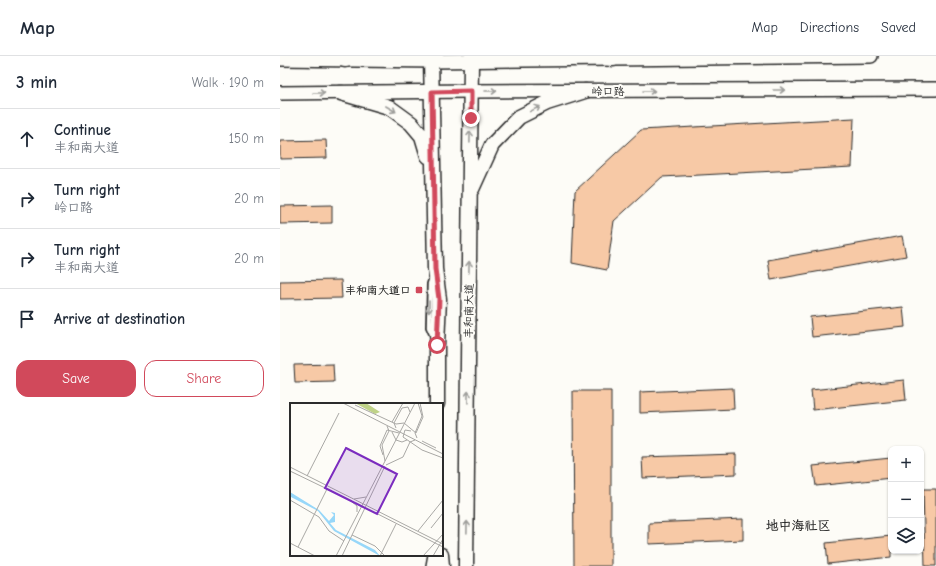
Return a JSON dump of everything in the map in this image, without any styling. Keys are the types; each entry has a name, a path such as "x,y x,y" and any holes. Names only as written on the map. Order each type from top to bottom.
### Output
{"main road":[{"path":"597,56 613,59"},
{"path":"432,58 435,269 439,299 437,403"},
{"name":"丰和南大道","path":"467,564 472,58"},
{"path":"470,193 492,146 519,117 547,103 585,91"},
{"path":"341,93 389,107 412,123 422,136 433,176"},
{"path":"441,556 442,566"}],"street":[{"path":"280,60 351,58 613,59 871,56"},
{"name":"岭口路","path":"280,93 936,89"},
{"path":"433,566 435,556"}],"building":[{"path":"854,118 852,167 662,177 614,221 607,270 572,263 575,191 641,130"},
{"path":"326,140 327,158 280,159 280,141"},
{"path":"332,205 332,223 280,224 280,206"},
{"path":"902,236 906,256 771,280 768,260"},
{"path":"341,280 342,298 280,299 280,281"},
{"path":"903,307 905,327 812,337 810,317"},
{"path":"333,364 334,382 295,383 294,365"},
{"path":"904,380 906,400 813,410 811,390"},
{"path":"733,388 734,409 640,413 640,392"},
{"path":"573,391 611,391 611,566 574,566"},
{"path":"736,454 736,474 643,478 642,457"},
{"path":"888,458 888,478 816,486 813,466"},
{"path":"924,489 936,489 936,566 925,566"},
{"path":"743,519 743,540 649,544 649,523"},
{"path":"888,536 888,554 891,554 891,557 828,564 826,543"}],"place":[{"name":"丰和南大道口","path":"419,290"}],"district":[{"name":"地中海社区","path":"798,525"}],"route":[{"path":"437,345 439,299 435,269 432,92 471,91 471,118"}]}
